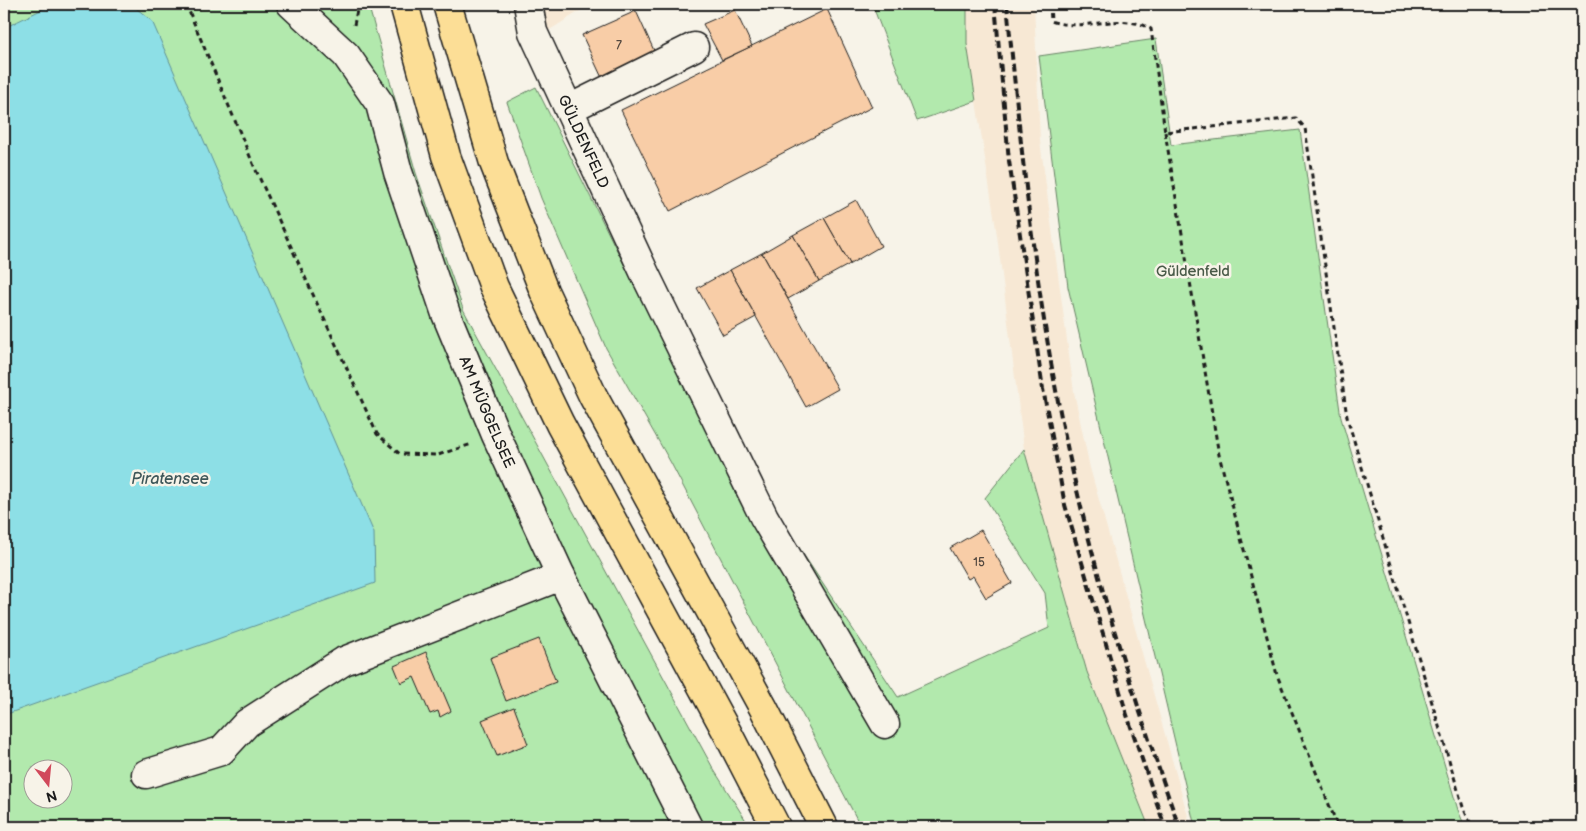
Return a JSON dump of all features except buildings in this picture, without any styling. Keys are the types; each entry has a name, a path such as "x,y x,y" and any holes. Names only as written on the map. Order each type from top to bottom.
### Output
{"highway":[{"path":"404,4 446,156 494,287 560,424 724,726 776,827"},
{"path":"447,4 494,163 544,291 594,396 764,710 824,827"}],"street":[{"name":"AM MÜGGELSEE","path":"291,4 346,55 380,104 398,172 446,314 496,435 561,576 688,827"},
{"name":"GÜLDENFELD","path":"528,4 533,32 646,276 764,517 885,724"},
{"path":"569,109 694,47"},
{"path":"146,774 221,751 248,723 344,661 561,576"}],"path":[{"path":"186,4 254,166 376,434 400,454 438,455 496,435"},
{"path":"1050,4 1051,21 1063,26 1132,22 1143,24 1151,29 1165,132 1219,456 1278,675 1338,827"},
{"path":"1165,132 1296,118 1305,128 1347,417 1463,807 1472,827"}],"shaded area":[{"path":"542,4 591,4 548,31"},
{"path":"967,4 1034,4 1040,141 1074,392 1090,468 1191,827 1149,827 1087,672 1024,449 997,235 967,44"}],"green space":[{"path":"4,4 368,4 416,173 463,309 714,770 750,827 4,827"},
{"path":"872,4 967,4 967,44 976,101 917,121"},
{"name":"Güldenfeld","path":"1156,39 1171,145 1300,130 1341,418 1458,810 1465,827 1195,827 1068,287 1039,56"},
{"path":"536,87 760,539 793,539 898,697 1049,628 1045,593 985,498 1024,449 1087,672 1149,827 861,827 671,463 606,348 541,198 507,102"}],"water":[{"name":"Piratensee","path":"53,4 131,4 152,21 374,533 375,583 4,715 4,28"}],"railway":[{"path":"995,4 1009,161 1043,389 1065,505 1127,715 1165,827"},
{"path":"1007,4 1034,255 1066,441 1090,544 1113,626 1138,707 1179,827"}]}
